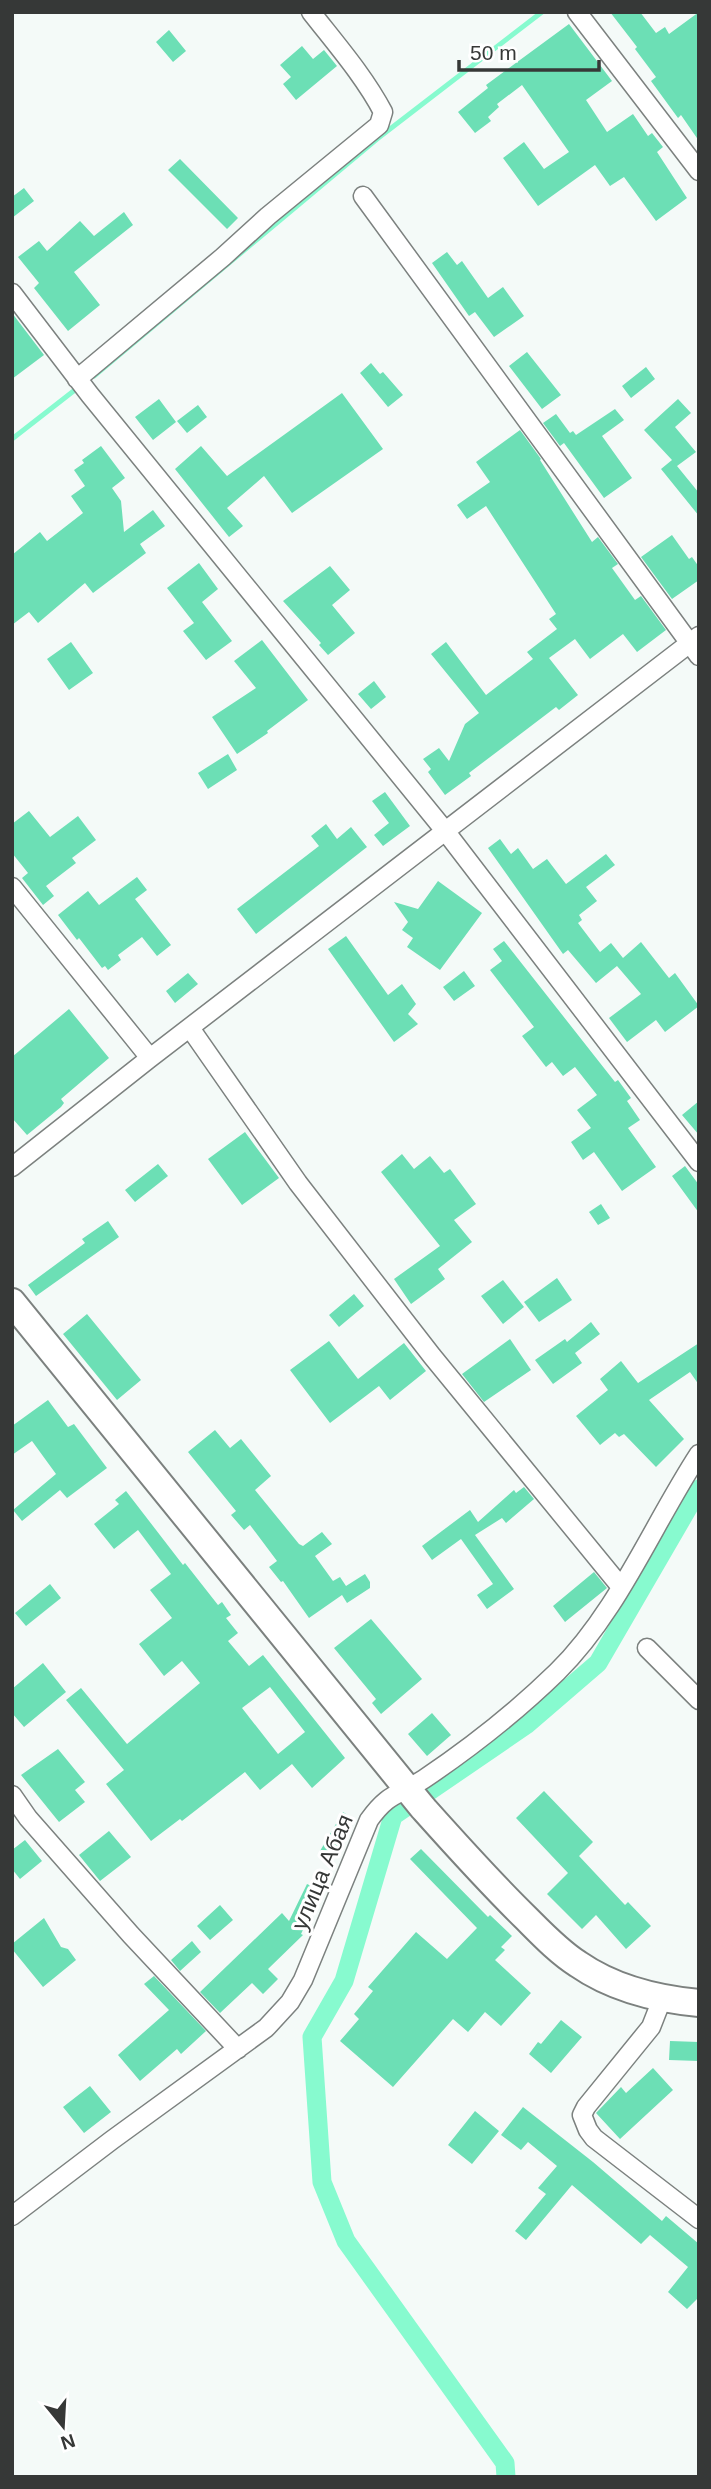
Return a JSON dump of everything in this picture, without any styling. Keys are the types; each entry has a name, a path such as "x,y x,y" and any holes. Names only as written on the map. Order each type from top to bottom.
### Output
{"main road":[{"path":"12,1302 414,1797 495,1888 547,1939 578,1964 627,1989 662,1999 699,2003"}],"street":[{"path":"83,386 268,216 379,125 383,112 379,105 356,69 311,12"},
{"path":"577,12 699,170"},
{"path":"12,1167 149,1058 695,645 363,196"},
{"path":"12,293 83,386 446,832 699,1162"},
{"path":"12,887 149,1058"},
{"path":"190,1028 306,1194 432,1356 621,1587"},
{"name":"улица Абая","path":"12,2216 266,2028 289,2002 308,1969 369,1820 380,1804 390,1796 414,1797 422,1781 483,1735 556,1673 602,1620 668,1502 699,1454"},
{"path":"647,1648 699,1700"},
{"path":"12,1795 28,1818 131,1936 238,2049"},
{"path":"662,1999 651,2028 582,2115 594,2138 699,2219"}],"building":[{"path":"610,12 640,12 656,33 665,27 669,34 699,12 699,141 681,115 678,118 651,81 656,77"},
{"path":"569,24 612,81 586,100 607,132 633,114 648,136 652,133 663,147 657,152 687,198 656,221 624,177 610,186 595,165 538,206 503,158 524,142 544,169 569,152 522,85 497,104 499,107 488,117 491,121 475,133 458,112 488,88 486,85"},
{"path":"169,30 186,51 173,62 156,42"},
{"path":"302,46 313,59 324,50 337,66 296,100 283,84 291,77 280,65"},
{"path":"180,159 238,218 227,229 168,170"},
{"path":"24,188 34,201 12,218 12,197"},
{"path":"124,212 133,225 74,272 100,305 68,331 34,288 39,283 18,257 39,241 47,251 80,221 94,236"},
{"path":"447,252 457,265 462,261 488,298 503,287 524,316 494,337 475,312 469,316 432,263"},
{"path":"12,313 44,355 12,379"},
{"path":"527,352 561,395 542,409 509,366"},
{"path":"371,363 380,374 383,372 403,395 388,407 360,373"},
{"path":"646,367 655,379 631,398 622,386"},
{"path":"342,393 383,449 292,513 264,476 227,508 243,526 229,537 175,469 201,446 227,476"},
{"path":"159,399 176,422 153,440 135,417"},
{"path":"678,399 691,413 675,427 696,452 677,466 699,493 699,516 661,469 672,460 644,430"},
{"path":"198,405 207,417 187,433 177,421"},
{"path":"615,409 624,420 602,436 632,478 604,498 564,443 560,446 543,423 556,414 570,433 573,431 576,435"},
{"path":"520,430 592,542 598,537 618,564 612,568 635,600 641,596 666,630 637,652 623,634 590,659 575,639 549,658 578,695 559,710 556,707 469,773 471,776 445,795 428,772 431,769 423,759 439,748 449,761 465,724 479,713 431,654 446,642 486,695 533,659 527,652 557,629 549,619 556,614 486,506 467,519 457,505 490,482 476,462"},
{"path":"101,446 125,478 112,488 121,501 124,532 153,510 165,526 140,544 146,553 93,593 85,583 38,623 29,612 12,625 12,555 40,532 47,541 83,513 71,496 85,486 74,470 84,463 82,460"},
{"path":"672,535 689,559 692,557 699,567 699,580 672,599 641,557"},
{"path":"199,563 218,589 202,602 232,641 206,660 183,631 194,623 167,588"},
{"path":"330,566 350,590 332,605 355,633 328,655 319,645 321,643 283,601"},
{"path":"262,640 308,700 237,754 212,717 256,688 234,661"},
{"path":"71,642 93,673 69,690 47,659"},
{"path":"374,681 386,697 371,709 358,694"},
{"path":"228,754 237,770 208,789 198,773"},
{"path":"385,792 410,826 383,846 374,835 389,823 372,801"},
{"path":"29,811 50,837 78,816 96,840 72,858 76,863 46,886 54,896 43,905 22,878 28,873 12,853 12,824"},
{"path":"326,824 337,839 351,827 367,847 256,934 237,909 319,846 311,836"},
{"path":"500,839 511,854 518,848 533,869 547,859 566,884 606,854 615,865 586,887 597,901 579,915 582,920 578,923 600,952 611,943 623,958 641,942 669,978 675,973 699,1006 665,1032 656,1020 627,1042 609,1018 641,994 617,966 596,983 568,950 563,954 488,848"},
{"path":"137,877 147,890 135,899 171,945 157,956 142,937 118,955 121,960 108,970 105,966 102,968 58,915 88,891 99,905"},
{"path":"438,881 482,913 440,970 407,947 413,938 402,930 408,922 394,902 418,909"},
{"path":"346,936 388,995 402,984 416,1004 408,1014 418,1024 394,1042 328,949"},
{"path":"504,941 615,1082 618,1080 631,1098 627,1101 640,1120 628,1128 656,1167 622,1191 594,1152 583,1160 571,1142 591,1128 577,1110 597,1095 575,1067 563,1076 552,1062 546,1067 522,1036 534,1027 490,970 502,961 493,949"},
{"path":"464,971 475,986 454,1001 443,987"},
{"path":"188,973 198,984 175,1003 166,991"},
{"path":"69,1009 109,1058 61,1099 64,1103 61,1107 27,1135 12,1118 12,1057"},
{"path":"699,1101 699,1135 682,1115"},
{"path":"245,1132 279,1178 242,1205 208,1159"},
{"path":"402,1154 414,1169 430,1156 444,1173 450,1169 476,1204 454,1220 472,1242 438,1269 445,1279 411,1304 394,1279 440,1246 381,1172"},
{"path":"158,1164 168,1176 135,1202 125,1190"},
{"path":"685,1166 699,1185 699,1213 672,1176"},
{"path":"601,1204 610,1218 598,1225 589,1212"},
{"path":"108,1221 119,1237 36,1296 28,1285 85,1243 82,1239"},
{"path":"557,1278 572,1300 539,1322 524,1302"},
{"path":"503,1280 524,1307 503,1324 481,1296"},
{"path":"354,1294 364,1306 339,1327 329,1315"},
{"path":"87,1314 141,1380 117,1400 63,1334"},
{"path":"591,1322 600,1334 575,1353 582,1363 553,1384 535,1360 565,1339 567,1342"},
{"path":"510,1339 531,1370 484,1402 462,1374"},
{"path":"329,1341 358,1379 404,1343 426,1371 390,1400 379,1386 330,1423 290,1370"},
{"path":"699,1343 699,1385 690,1372 649,1400 684,1439 656,1467 624,1434 619,1437 615,1433 600,1445 576,1416 608,1390 600,1379 621,1361 638,1383"},
{"path":"48,1400 68,1427 74,1424 107,1468 67,1498 60,1490 22,1521 13,1510 56,1474 32,1441 12,1455 12,1426"},
{"path":"215,1430 230,1448 241,1439 271,1476 255,1490 299,1544 303,1546 322,1532 332,1544 315,1556 333,1581 340,1577 346,1586 365,1574 370,1588 347,1603 342,1595 309,1618 283,1581 281,1582 269,1567 277,1561 250,1525 244,1530 231,1515 236,1511 188,1452"},
{"path":"524,1487 534,1499 506,1523 502,1518 475,1535 514,1589 487,1609 477,1595 493,1584 461,1539 432,1560 422,1546 470,1510 478,1522 514,1490 516,1493"},
{"path":"126,1491 183,1565 185,1563 218,1605 222,1602 231,1615 226,1618 238,1633 228,1641 249,1666 263,1655 345,1758 312,1788 292,1764 260,1790 245,1772 182,1821 180,1819 151,1841 106,1784 124,1770 66,1700 81,1688 127,1744 200,1683 182,1661 164,1676 139,1644 172,1618 150,1590 171,1574 138,1530 114,1549 94,1524 119,1504 115,1500","holes":["270,1687 305,1732 278,1754 242,1708"]},
{"path":"594,1572 607,1588 565,1622 553,1606"},
{"path":"50,1584 61,1598 26,1626 15,1613"},
{"path":"371,1619 422,1679 381,1714 372,1703 376,1699 334,1648"},
{"path":"43,1663 66,1692 24,1727 12,1713 12,1689"},
{"path":"432,1713 451,1735 427,1756 408,1734"},
{"path":"58,1749 85,1782 75,1790 85,1802 59,1822 21,1775"},
{"path":"544,1791 593,1842 579,1856 625,1905 628,1902 651,1926 626,1949 596,1915 582,1929 547,1894 568,1873 516,1818"},
{"path":"343,1812 354,1819 332,1858 320,1851"},
{"path":"109,1831 131,1857 100,1881 79,1855"},
{"path":"25,1840 42,1861 20,1879 12,1869 12,1850"},
{"path":"421,1849 488,1917 490,1915 512,1936 501,1947 505,1950 495,1960 531,1993 501,2026 485,2012 468,2032 453,2019 393,2087 340,2041 359,2019 354,2014 373,1991 368,1987 416,1932 447,1959 477,1928 410,1859"},
{"path":"307,1884 322,1891 301,1934 303,1935 268,1969 278,1979 263,1994 252,1983 220,2013 200,1992 282,1913 289,1921"},
{"path":"220,1905 233,1920 210,1940 197,1926"},
{"path":"44,1918 61,1947 68,1949 76,1960 43,1987 12,1949 12,1944"},
{"path":"192,1941 201,1952 180,1971 171,1960"},
{"path":"154,1976 206,2031 181,2054 177,2049 140,2081 118,2055 169,2010 144,1984"},
{"path":"561,2020 582,2037 551,2073 529,2054"},
{"path":"670,2041 699,2042 699,2061 669,2060"},
{"path":"653,2068 673,2090 620,2139 596,2113 621,2087 626,2093"},
{"path":"90,2086 111,2112 84,2133 63,2107"},
{"path":"523,2107 662,2221 666,2216 699,2244 699,2297 687,2309 668,2292 688,2267 650,2235 641,2244 572,2185 526,2240 515,2231 546,2194 538,2188 557,2166 528,2142 521,2150 501,2135"},
{"path":"475,2111 499,2131 472,2164 448,2145"}],"waterway":[{"path":"94,376 377,139 542,12"},
{"path":"12,439 80,386"},
{"path":"506,2477 505,2463 346,2241 322,2182 312,2037 344,1981 393,1816 526,1725 598,1663 699,1489"}]}
